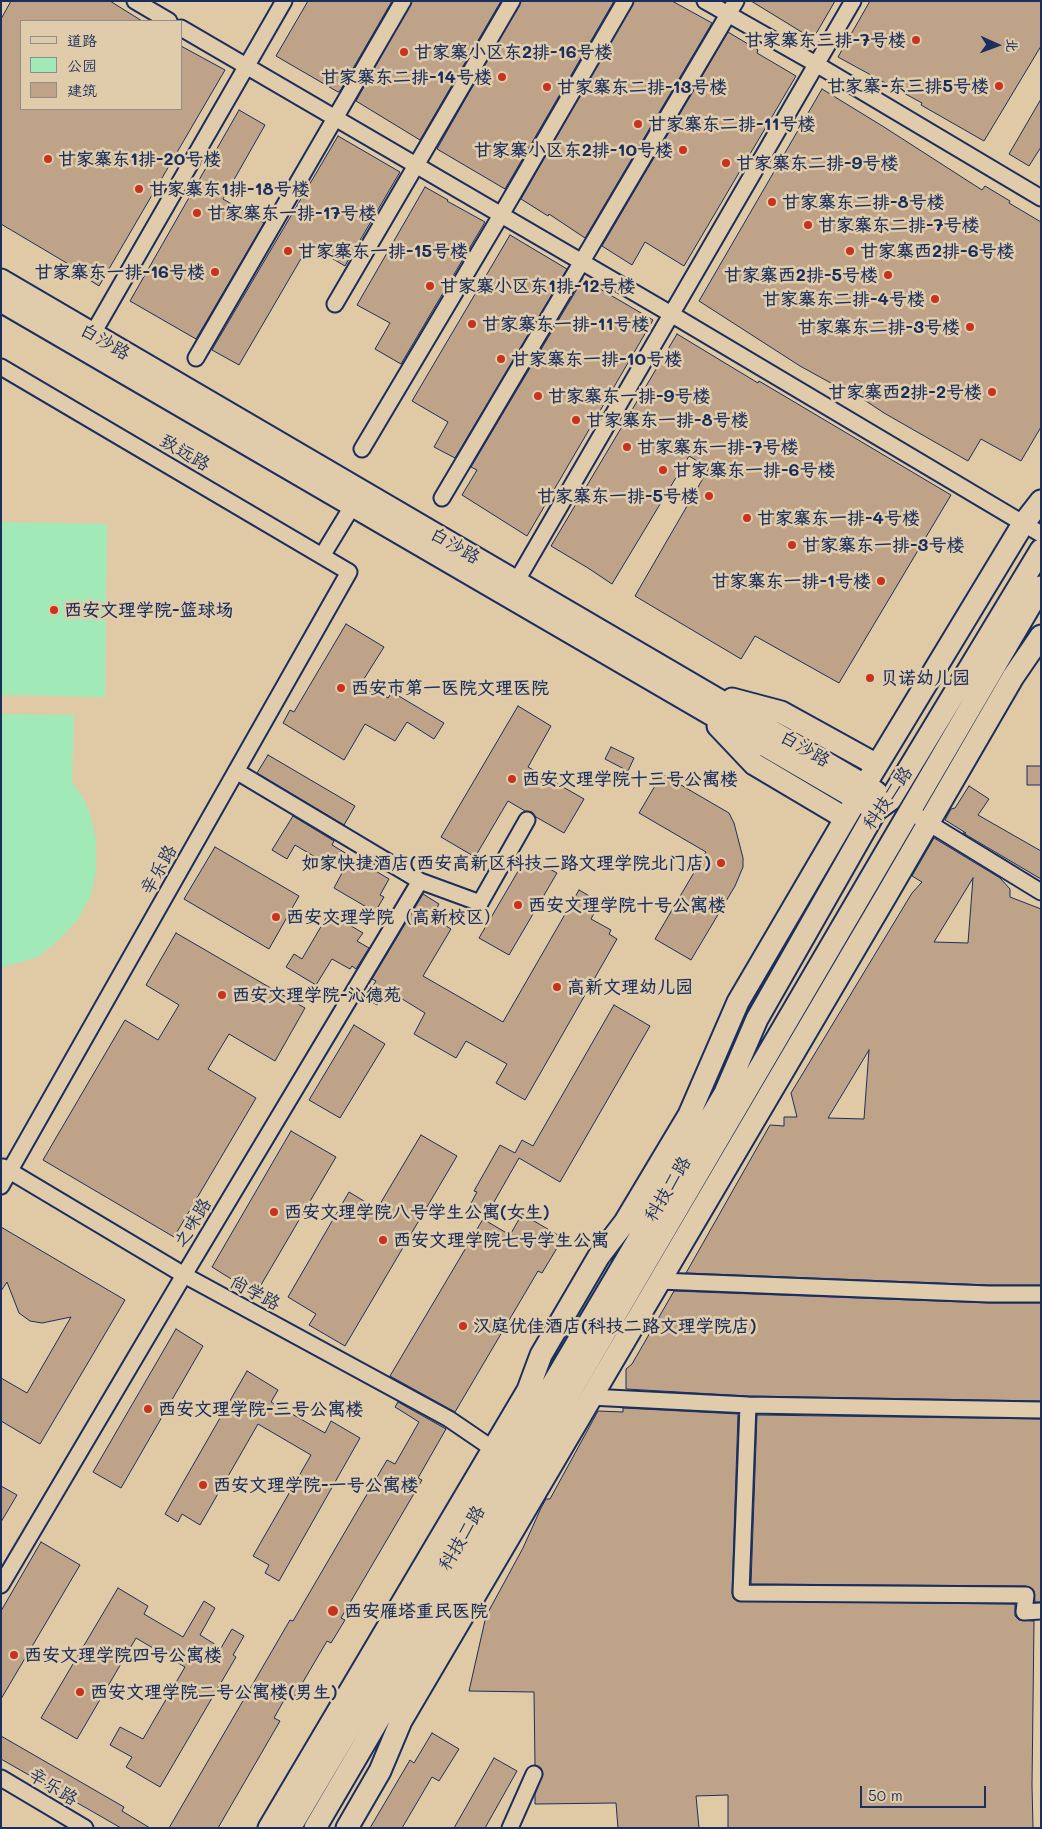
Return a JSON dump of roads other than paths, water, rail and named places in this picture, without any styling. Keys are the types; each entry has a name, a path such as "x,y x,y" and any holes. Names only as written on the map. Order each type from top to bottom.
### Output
{"street":[{"path":"135,1 167,20"},
{"path":"88,342 284,1"},
{"path":"196,358 404,1"},
{"path":"335,304 512,1"},
{"path":"362,449 502,215 625,1"},
{"path":"705,1 732,8 816,64 1041,198"},
{"path":"516,582 853,1"},
{"path":"442,498 732,8"},
{"path":"182,29 671,314 1032,529"},
{"name":"白沙路","path":"1,280 88,342 353,506 705,701 905,818"},
{"name":"白沙路","path":"1,300 88,342 516,582 705,701"},
{"name":"致远路","path":"1,367 349,572"},
{"path":"268,1828 528,1390 541,1355 599,1256 625,1222 689,1115 738,1002 845,818 877,765 1032,529 1041,501"},
{"path":"322,556 353,506"},
{"name":"科技二路","path":"290,1828 725,1093 757,1019 883,805 1041,550"},
{"name":"辛乐路","path":"1,1186 6,1169 349,572"},
{"name":"科技二路","path":"315,1828 1041,587"},
{"path":"347,1828 380,1771 401,1721 1013,677 1041,636"},
{"path":"705,701 782,712 877,765"},
{"path":"705,701 754,764 845,818"},
{"path":"236,771 420,881 480,903 527,820"},
{"path":"905,818 928,824 1041,892"},
{"name":"之味路","path":"1,1585 420,881"},
{"name":"尚学路","path":"6,1169 184,1275 449,1419 493,1449"},
{"path":"659,1281 989,1294 1041,1294"},
{"path":"590,1397 748,1405 1041,1410"},
{"path":"748,1405 742,1593 1026,1595 1024,1612 1041,1612"},
{"path":"510,1828 534,1774"},
{"name":"辛乐路","path":"1,1778 85,1828"}],"place":[{"name":"甘家寨东三排-7号楼","path":"916,40"},
{"name":"甘家寨小区东2排-16号楼","path":"404,52"},
{"name":"甘家寨东二排-14号楼","path":"502,77"},
{"name":"甘家寨-东三排5号楼","path":"999,86"},
{"name":"甘家寨东二排-13号楼","path":"547,87"},
{"name":"甘家寨东二排-11号楼","path":"638,124"},
{"name":"甘家寨小区东2排-10号楼","path":"683,150"},
{"name":"甘家寨东1排-20号楼","path":"48,159"},
{"name":"甘家寨东二排-9号楼","path":"726,163"},
{"name":"甘家寨东1排-18号楼","path":"139,189"},
{"name":"甘家寨东二排-8号楼","path":"772,202"},
{"name":"甘家寨东一排-17号楼","path":"197,213"},
{"name":"甘家寨东二排-7号楼","path":"808,225"},
{"name":"甘家寨东一排-15号楼","path":"288,251"},
{"name":"甘家寨西2排-6号楼","path":"850,251"},
{"name":"甘家寨东一排-16号楼","path":"215,272"},
{"name":"甘家寨西2排-5号楼","path":"888,275"},
{"name":"甘家寨小区东1排-12号楼","path":"430,286"},
{"name":"甘家寨东二排-4号楼","path":"935,299"},
{"name":"甘家寨东一排-11号楼","path":"472,324"},
{"name":"甘家寨东二排-3号楼","path":"970,327"},
{"name":"甘家寨东一排-10号楼","path":"501,359"},
{"name":"甘家寨西2排-2号楼","path":"992,392"},
{"name":"甘家寨东一排-9号楼","path":"538,396"},
{"name":"甘家寨东一排-8号楼","path":"576,420"},
{"name":"甘家寨东一排-7号楼","path":"627,447"},
{"name":"甘家寨东一排-6号楼","path":"663,470"},
{"name":"甘家寨东一排-5号楼","path":"709,496"},
{"name":"甘家寨东一排-4号楼","path":"747,518"},
{"name":"甘家寨东一排-3号楼","path":"792,545"},
{"name":"甘家寨东一排-1号楼","path":"881,581"},
{"name":"西安文理学院-篮球场","path":"54,610"},
{"name":"贝诺幼儿园","path":"870,678"},
{"name":"西安市第一医院文理医院","path":"341,688"},
{"name":"西安文理学院十三号公寓楼","path":"512,779"},
{"name":"如家快捷酒店(西安高新区科技二路文理学院北门店)","path":"721,863"},
{"name":"西安文理学院十号公寓楼","path":"518,905"},
{"name":"西安文理学院（高新校区）","path":"276,917"},
{"name":"高新文理幼儿园","path":"557,987"},
{"name":"西安文理学院-沁德苑","path":"222,995"},
{"name":"西安文理学院八号学生公寓(女生)","path":"274,1212"},
{"name":"西安文理学院七号学生公寓","path":"383,1240"},
{"name":"汉庭优佳酒店(科技二路文理学院店)","path":"463,1326"},
{"name":"西安文理学院-三号公寓楼","path":"148,1409"},
{"name":"西安文理学院-一号公寓楼","path":"203,1485"},
{"name":"西安雁塔重民医院","path":"333,1611"},
{"name":"西安文理学院四号公寓楼","path":"14,1655"},
{"name":"西安文理学院二号公寓楼(男生)","path":"80,1692"}]}
